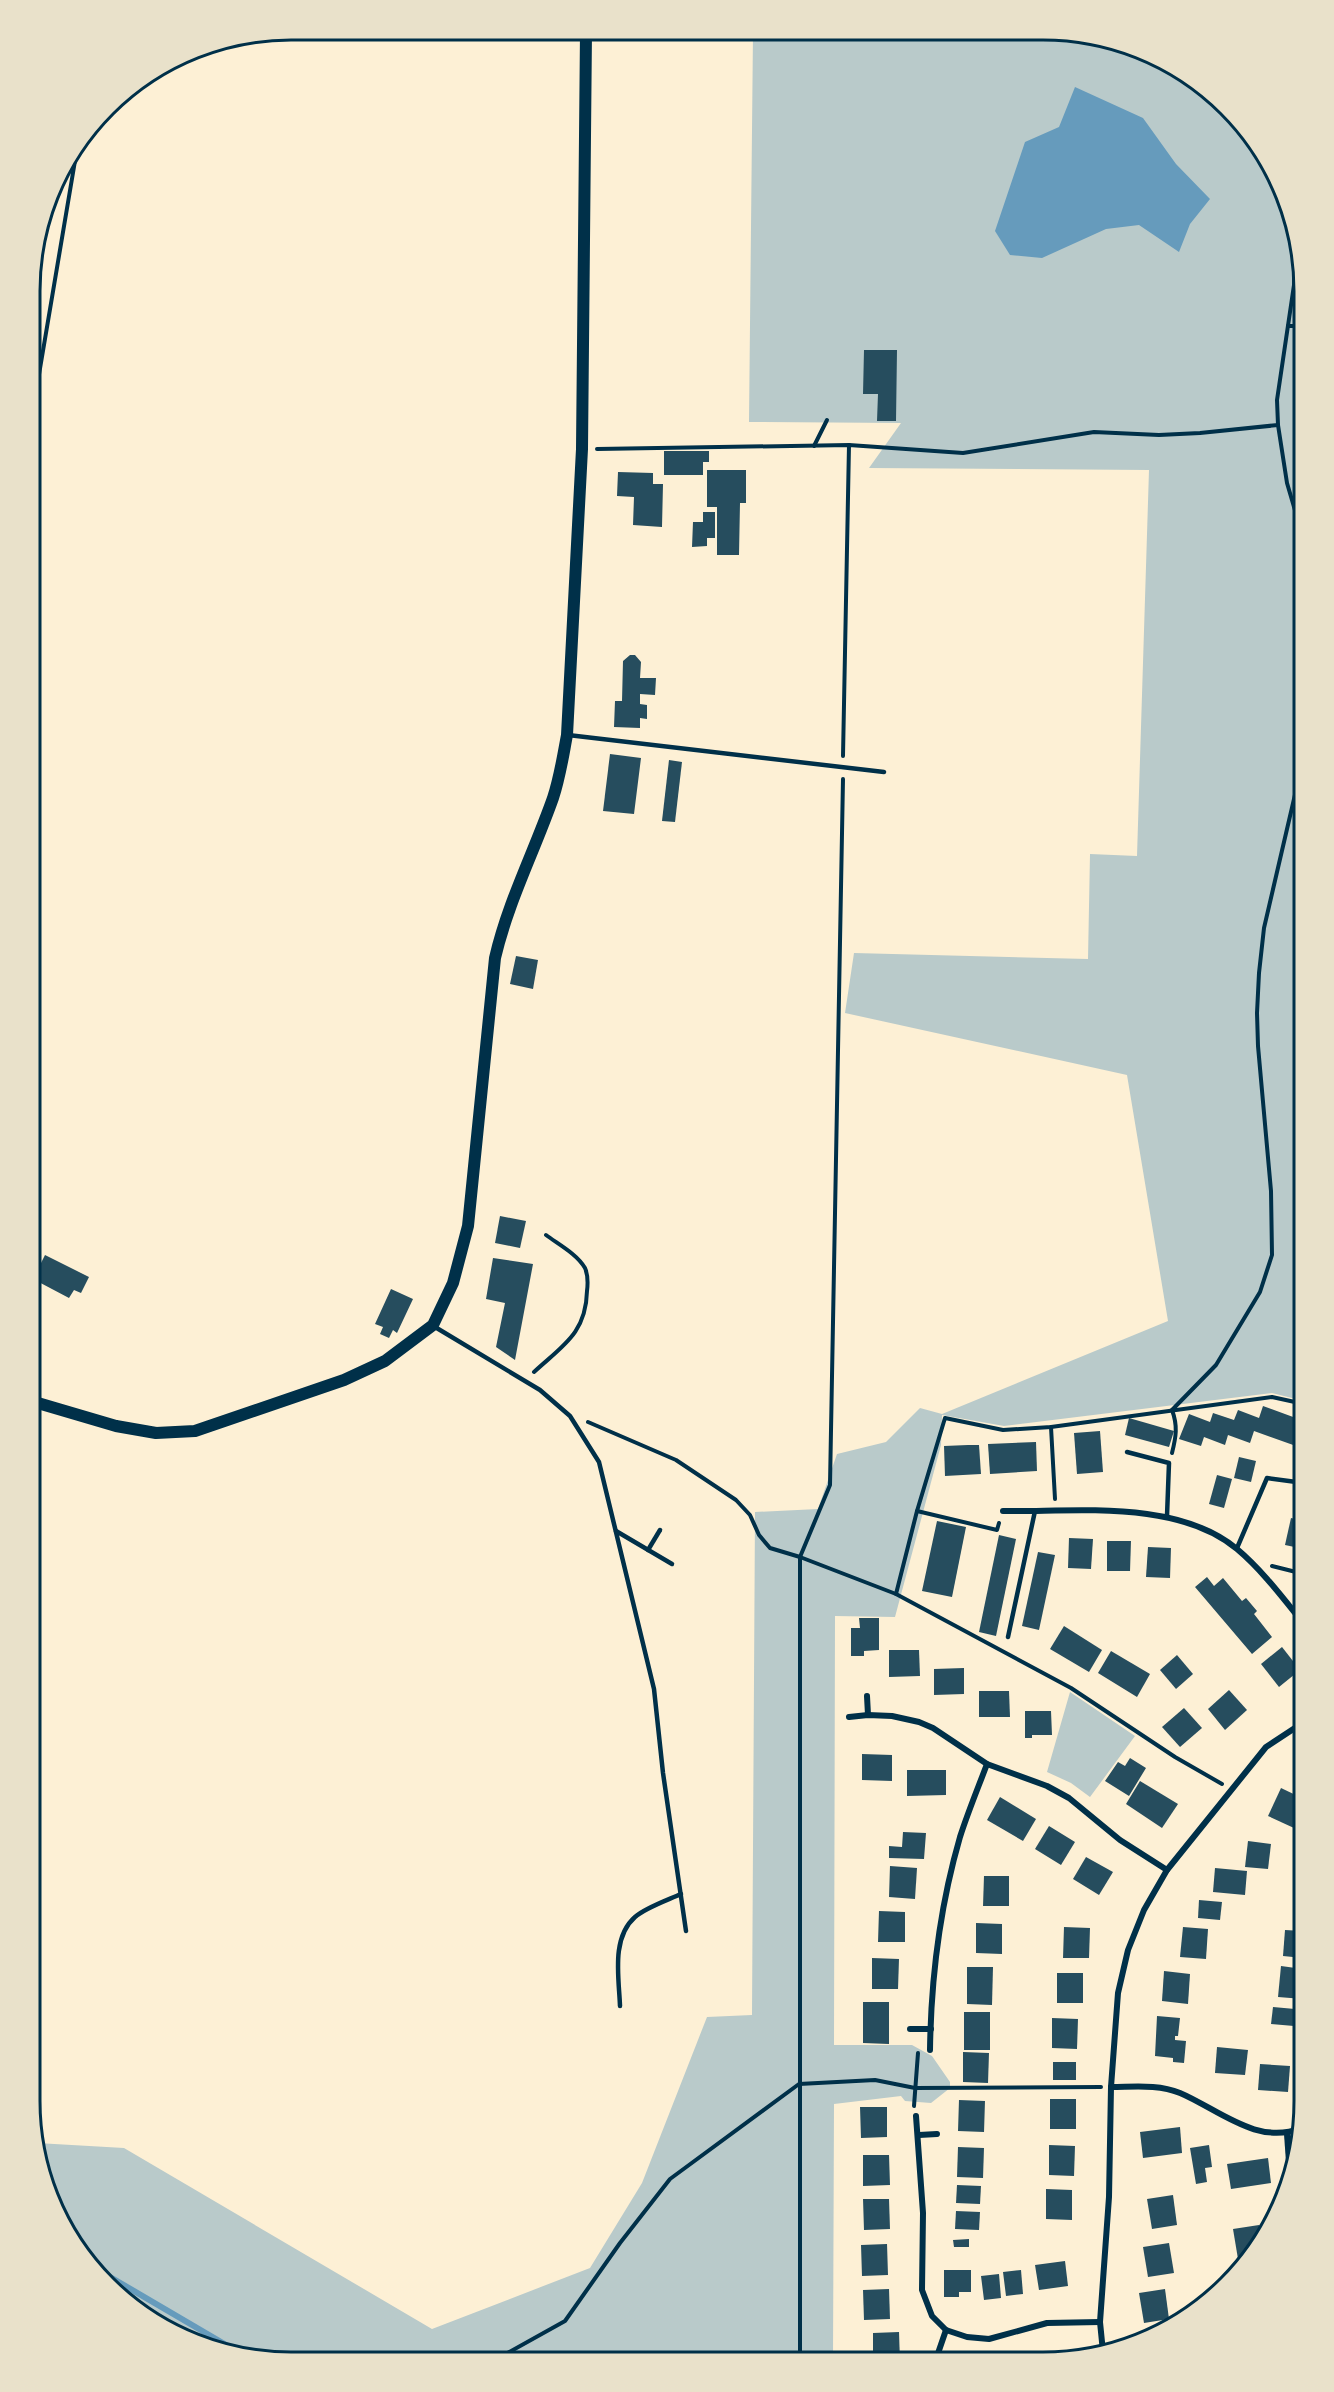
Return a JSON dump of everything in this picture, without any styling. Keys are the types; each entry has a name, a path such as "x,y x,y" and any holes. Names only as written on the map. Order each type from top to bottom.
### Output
{"main road":[{"path":"40,1404 116,1426 156,1433 195,1431 344,1380 385,1361 433,1325 453,1283 468,1226 495,958 504,923 560,775 567,735 582,449 586,40"}],"street":[{"path":"1003,1511 1055,1509 1167,1516 1205,1528 1237,1548 1270,1582 1294,1612"},
{"path":"867,1696 868,1715"},
{"path":"849,1717 892,1716 926,1725 987,1764 1047,1786 1069,1798 1120,1840 1167,1870"},
{"path":"1102,2345 1100,2322 1109,2197 1111,2087 1118,1993 1128,1950 1144,1910 1167,1870 1266,1748 1294,1729"},
{"path":"930,2050 938,1943 949,1881 961,1836 987,1764"},
{"path":"910,2029 931,2029"},
{"path":"1111,2087 1157,2087 1180,2093 1229,2121 1255,2129 1287,2134 1291,2132"},
{"path":"916,2116 923,2213 922,2290 932,2316 946,2330 966,2337 989,2339 1047,2323 1100,2322"},
{"path":"919,2135 938,2134"},
{"path":"1287,2134 1288,2153"},
{"path":"938,2352 946,2330"}],"lane":[{"path":"567,735 884,772"},
{"path":"433,1325 540,1390 570,1416 599,1462 654,1689 663,1773 686,1930"},
{"path":"1127,1452 1169,1462 1167,1516"},
{"path":"1237,1548 1267,1478 1294,1482"},
{"path":"1008,1637 1035,1511"},
{"path":"648,1550 660,1530"},
{"path":"616,1531 672,1564"},
{"path":"620,2006 619,1946 625,1929 635,1916 681,1894"}],"path":[{"path":"40,369 74,166"},
{"path":"1294,287 1277,400 1278,425 1287,483 1294,507"},
{"path":"1288,326 1294,326"},
{"path":"814,446 827,420"},
{"path":"582,449 849,445 963,453 1095,432 1159,435 1278,425"},
{"path":"801,2352 800,1557 830,1485 849,445"},
{"path":"1172,1410 1216,1365 1260,1292 1272,1255 1271,1191 1258,1046 1259,973 1264,928 1294,799"},
{"path":"524,1381 578,1330 585,1315 588,1277 585,1268 546,1235"},
{"path":"896,1594 917,1511 945,1418 1003,1430 1051,1427 1272,1397 1294,1402"},
{"path":"1169,1462 1177,1433 1177,1421 1172,1410"},
{"path":"570,1416 601,1426 676,1460 736,1500 750,1515 759,1535 770,1548 800,1557 896,1594 1071,1688 1175,1757 1231,1789"},
{"path":"1051,1427 1055,1509"},
{"path":"917,1511 997,1530 1003,1511"},
{"path":"916,2116 913,2103 918,2050 930,2040"},
{"path":"509,2352 565,2321 620,2243 670,2179 799,2084 875,2080 915,2088 1111,2087"}],"shaded area":[{"path":"753,40 1043,40 1108,49 1154,66 1195,92 1220,114 1242,139 1268,180 1289,242 1294,291 1294,1398 1272,1393 1004,1426 942,1415 941,1445 895,1617 835,1616 834,2045 912,2045 932,2056 950,2082 950,2088 931,2103 905,2101 901,2096 834,2104 833,2352 291,2352 226,2343 180,2326 166,2318 139,2300 103,2266 83,2240 66,2212 49,2166 44,2143 124,2148 432,2329 590,2268 642,2183 707,2017 752,2015 755,1512 818,1509 837,1454 886,1442 920,1408 942,1414 1168,1321 1127,1075 845,1013 854,953 1088,959 1090,854 1137,856 1149,470 869,468 901,423 749,422"},
{"path":"1070,1692 1135,1736 1090,1797 1071,1783 1047,1772"}],"water":[{"path":"1075,87 1143,118 1176,164 1210,199 1190,224 1179,252 1139,225 1106,229 1042,258 1010,255 995,231 1025,142 1059,127"}],"building":[{"path":"864,350 897,350 896,421 877,421 878,394 863,394"},
{"path":"664,451 709,451 709,462 703,462 703,475 664,475"},
{"path":"707,470 746,470 746,503 740,503 739,555 717,555 717,507 707,507"},
{"path":"618,472 653,473 653,484 663,484 662,527 633,525 634,497 617,496"},
{"path":"703,512 715,512 715,538 707,538 707,546 692,547 693,522 703,522"},
{"path":"630,655 635,655 641,662 640,678 656,678 655,695 640,694 640,704 647,705 647,719 640,718 640,728 614,727 615,701 622,701 623,661"},
{"path":"610,754 641,758 634,814 603,811"},
{"path":"669,760 682,762 675,822 662,821"},
{"path":"516,956 538,960 533,989 510,984"},
{"path":"500,1216 526,1221 520,1248 495,1243"},
{"path":"45,1255 89,1277 81,1293 74,1290 69,1298 40,1283 40,1265"},
{"path":"493,1258 533,1264 515,1360 496,1347 505,1303 486,1299"},
{"path":"391,1289 413,1299 397,1333 393,1330 389,1338 380,1334 383,1327 375,1324"},
{"path":"1263,1406 1294,1417 1294,1445 1254,1431 1250,1443 1228,1435 1225,1445 1204,1437 1201,1446 1179,1439 1189,1414 1210,1422 1213,1413 1234,1420 1238,1410 1259,1418"},
{"path":"1129,1418 1174,1431 1169,1447 1125,1435"},
{"path":"1100,1431 1103,1472 1077,1474 1074,1433"},
{"path":"1036,1442 1037,1471 990,1474 988,1444"},
{"path":"979,1445 981,1474 945,1476 944,1446"},
{"path":"1239,1457 1256,1461 1251,1482 1234,1478"},
{"path":"1217,1475 1232,1479 1224,1508 1209,1504"},
{"path":"1291,1518 1294,1519 1294,1547 1285,1545"},
{"path":"937,1521 966,1527 952,1597 922,1591"},
{"path":"999,1535 1016,1539 996,1636 979,1632"},
{"path":"1069,1538 1093,1539 1091,1569 1068,1568"},
{"path":"1107,1541 1131,1541 1130,1571 1107,1571"},
{"path":"1148,1547 1171,1548 1170,1578 1146,1577"},
{"path":"1038,1552 1055,1555 1039,1630 1022,1626"},
{"path":"1207,1577 1214,1586 1223,1578 1242,1601 1246,1598 1257,1611 1254,1614 1272,1637 1252,1654 1195,1587"},
{"path":"859,1618 879,1618 879,1650 864,1651 864,1656 851,1656 851,1628 860,1628"},
{"path":"1064,1626 1102,1650 1089,1672 1050,1649"},
{"path":"1282,1647 1294,1662 1294,1675 1279,1687 1261,1664"},
{"path":"889,1650 919,1650 920,1676 889,1677"},
{"path":"1111,1651 1150,1674 1137,1697 1098,1673"},
{"path":"1177,1655 1193,1674 1176,1689 1160,1670"},
{"path":"964,1668 964,1694 934,1695 934,1669"},
{"path":"1229,1690 1247,1710 1225,1730 1208,1709"},
{"path":"979,1691 1009,1691 1010,1717 979,1717"},
{"path":"1184,1708 1202,1728 1180,1747 1162,1727"},
{"path":"1025,1711 1051,1711 1052,1735 1032,1735 1032,1738 1025,1738"},
{"path":"862,1754 892,1755 892,1781 862,1780"},
{"path":"1130,1758 1146,1768 1129,1796 1105,1781 1118,1762 1125,1766"},
{"path":"907,1770 946,1770 946,1795 907,1796"},
{"path":"1140,1781 1178,1804 1162,1828 1126,1804"},
{"path":"1281,1788 1294,1794 1294,1828 1268,1816"},
{"path":"1000,1797 1036,1819 1023,1841 987,1820"},
{"path":"1049,1826 1075,1842 1061,1865 1035,1849"},
{"path":"903,1832 926,1833 924,1859 889,1858 889,1846 902,1847"},
{"path":"1248,1841 1271,1844 1268,1869 1245,1867"},
{"path":"1086,1857 1113,1872 1099,1895 1073,1879"},
{"path":"890,1866 917,1868 915,1899 889,1897"},
{"path":"1215,1868 1247,1871 1245,1895 1213,1892"},
{"path":"984,1876 1009,1876 1009,1906 983,1906"},
{"path":"1199,1900 1222,1902 1220,1920 1198,1918"},
{"path":"879,1911 905,1912 905,1942 878,1942"},
{"path":"976,1923 1002,1924 1002,1954 976,1953"},
{"path":"1064,1927 1090,1928 1089,1958 1063,1958"},
{"path":"1183,1927 1208,1929 1206,1959 1180,1957"},
{"path":"1285,1930 1294,1930 1294,1957 1283,1956"},
{"path":"872,1958 899,1959 898,1989 872,1989"},
{"path":"1281,1966 1294,1968 1294,1998 1278,1997"},
{"path":"967,1967 993,1967 992,2005 967,2004"},
{"path":"1164,1971 1190,1974 1188,2004 1162,2001"},
{"path":"1057,1973 1083,1973 1083,2003 1057,2003"},
{"path":"863,2002 889,2002 889,2044 863,2043"},
{"path":"1273,2007 1294,2009 1294,2026 1271,2024"},
{"path":"964,2012 990,2012 990,2050 964,2050"},
{"path":"1157,2016 1180,2018 1178,2036 1175,2036 1175,2040 1186,2041 1184,2063 1173,2062 1173,2058 1155,2056"},
{"path":"1052,2018 1078,2019 1077,2049 1052,2048"},
{"path":"1217,2047 1248,2050 1245,2075 1215,2073"},
{"path":"963,2052 989,2053 988,2083 963,2082"},
{"path":"1053,2062 1076,2062 1076,2080 1053,2080"},
{"path":"1260,2064 1290,2066 1288,2092 1258,2090"},
{"path":"1050,2099 1076,2099 1076,2129 1050,2129"},
{"path":"959,2100 985,2101 984,2132 958,2131"},
{"path":"860,2107 887,2107 887,2137 861,2138"},
{"path":"1180,2127 1182,2153 1143,2158 1140,2132"},
{"path":"1049,2145 1075,2146 1074,2176 1049,2175"},
{"path":"1209,2145 1212,2167 1205,2168 1207,2182 1196,2184 1190,2148"},
{"path":"958,2147 984,2148 983,2178 957,2177"},
{"path":"863,2155 889,2155 890,2185 863,2186"},
{"path":"1268,2158 1271,2183 1231,2189 1227,2164"},
{"path":"957,2185 981,2186 980,2204 956,2203"},
{"path":"1046,2189 1072,2190 1072,2220 1046,2219"},
{"path":"1173,2195 1177,2225 1152,2229 1147,2199"},
{"path":"863,2199 889,2199 890,2229 864,2230"},
{"path":"956,2211 980,2212 979,2230 955,2229"},
{"path":"1259,2225 1238,2258 1233,2229"},
{"path":"969,2239 969,2247 954,2247 953,2240"},
{"path":"1169,2243 1174,2273 1148,2277 1143,2247"},
{"path":"887,2244 888,2275 862,2276 861,2245"},
{"path":"1065,2261 1068,2286 1039,2290 1035,2265"},
{"path":"944,2270 971,2270 971,2292 959,2292 959,2297 944,2297"},
{"path":"1021,2270 1023,2294 1006,2296 1003,2272"},
{"path":"999,2274 1001,2298 984,2300 981,2276"},
{"path":"889,2289 890,2319 864,2320 863,2290"},
{"path":"1165,2289 1169,2317 1144,2323 1139,2293"},
{"path":"899,2332 900,2352 873,2352 873,2333"}],"waterway":[{"path":"118,2282 219,2341"}]}
